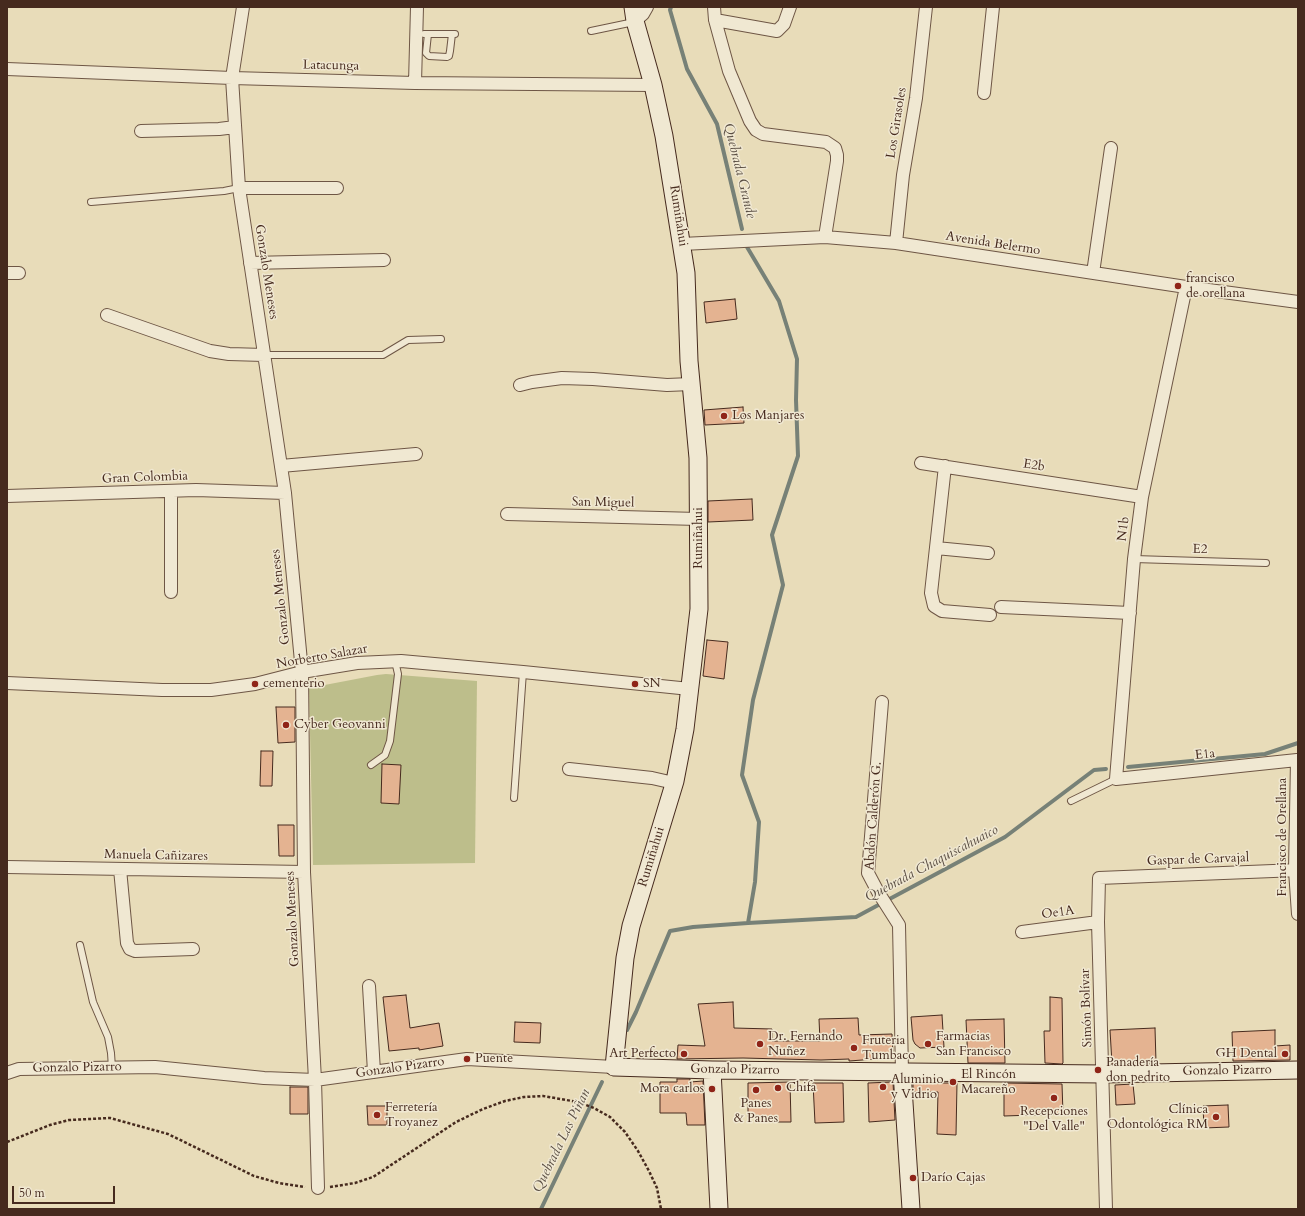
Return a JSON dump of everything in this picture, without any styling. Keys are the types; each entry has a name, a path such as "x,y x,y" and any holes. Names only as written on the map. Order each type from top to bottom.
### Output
{"street":[{"name":"Gonzalo Meneses","path":"244,7 232,78 235,127 239,188 285,493 302,672 304,872 315,1080 318,1188"},
{"path":"415,82 422,34 417,7"},
{"path":"634,14 643,14 646,7"},
{"path":"714,7 715,20 729,71 750,121 756,130 763,134 826,142 835,148 837,161 825,237"},
{"path":"715,20 777,31 784,24 790,7"},
{"name":"Los Girasoles","path":"896,243 903,175 916,98 926,7"},
{"path":"984,93 993,7"},
{"name":"Rumiñahui","path":"614,1067 625,958 632,926 674,783 685,729 699,609 698,458 689,361 686,273 664,136 654,85 634,14"},
{"name":"Latacunga","path":"7,69 232,78 654,85"},
{"path":"141,131 219,129 235,127"},
{"path":"1093,273 1111,148"},
{"path":"239,188 337,188"},
{"name":"Avenida Belermo","path":"682,244 825,237 896,243 1186,287 1298,302"},
{"path":"250,263 384,260"},
{"name":"N1b","path":"1116,779 1134,559 1142,497 1186,287"},
{"path":"107,315 210,351 229,354 264,355"},
{"path":"520,385 562,378 667,385 691,384"},
{"path":"281,466 416,454"},
{"name":"E2b","path":"921,462 1142,497"},
{"path":"945,466 931,593 934,606 942,611 990,615"},
{"name":"Gran Colombia","path":"7,496 196,490 285,493"},
{"path":"171,491 171,592"},
{"name":"San Miguel","path":"508,514 698,519"},
{"path":"936,548 988,553"},
{"path":"1001,607 1130,614"},
{"name":"Norberto Salazar","path":"7,683 162,690 211,690 255,684 302,672 357,663 395,661 690,689"},
{"name":"Abdón Calderón G.","path":"882,702 868,873 899,925 902,1072 911,1209"},
{"name":"E1a","path":"1116,779 1296,760"},
{"name":"Francisco de Orellana","path":"1296,760 1298,914"},
{"path":"569,769 652,778 674,783"},
{"name":"Manuela Cañizares","path":"7,867 304,872"},
{"path":"120,869 127,943 130,949 135,951 193,949"},
{"name":"Gaspar de Carvajal","path":"1099,878 1297,870"},
{"name":"Simón Bolívar","path":"1099,878 1098,922 1106,1209"},
{"name":"Oe1A","path":"1022,932 1098,922"},
{"path":"369,986 374,1072"},
{"name":"Gonzalo Pizarro","path":"7,1073 19,1069 156,1067 264,1078 315,1080 467,1059 614,1067 712,1070 1103,1074 1298,1070"},
{"path":"712,1070 719,1209"}],"lane":[{"path":"591,31 634,14"},
{"path":"422,34 454,34 449,56 429,56 426,53 422,34"},
{"path":"90,202 224,191 239,188"},
{"path":"264,355 383,355 408,340 441,339"},
{"name":"E2","path":"1134,559 1266,563"},
{"path":"371,765 385,755 390,741 398,674 395,661"},
{"path":"514,798 523,672"},
{"path":"1071,801 1116,779"},
{"path":"80,945 93,1002 108,1037 112,1068"}],"path":[{"path":"7,1142 50,1125 69,1120 110,1118 168,1134 254,1176 301,1187 337,1187 373,1177 456,1122 505,1101 524,1097 543,1096 582,1104 594,1108 610,1117 625,1132 638,1151 657,1188 661,1209"}],"green space":[{"path":"386,674 477,681 475,863 313,865 309,688"}],"building":[{"path":"735,299 737,319 706,323 704,302"},
{"name":"Los Manjares","path":"743,407 744,423 705,425 704,410"},
{"path":"752,499 753,520 708,522 708,501"},
{"path":"707,640 728,642 724,679 703,676"},
{"name":"Cyber Geovanni","path":"276,707 295,707 295,742 278,743"},
{"path":"261,751 273,751 272,786 260,786"},
{"path":"382,764 401,765 399,804 381,803"},
{"path":"278,825 294,825 294,856 279,856"},
{"path":"406,995 410,1028 439,1023 443,1046 419,1050 419,1048 389,1051 383,997"},
{"path":"1050,997 1062,998 1062,1064 1045,1063 1044,1031 1050,1031"},
{"path":"733,1002 734,1028 772,1029 772,1041 820,1041 819,1019 858,1018 859,1035 892,1034 893,1054 889,1058 849,1061 849,1059 677,1059 678,1045 705,1046 698,1004"},
{"path":"942,1015 944,1047 920,1048 913,1040 911,1017"},
{"path":"1004,1019 1005,1063 968,1063 966,1020"},
{"path":"515,1022 541,1023 540,1043 514,1042"},
{"path":"1155,1028 1156,1062 1112,1064 1110,1030"},
{"path":"1275,1030 1275,1046 1290,1045 1290,1060 1233,1061 1232,1032"},
{"path":"677,1079 690,1079 690,1082 703,1081 705,1125 687,1125 686,1113 660,1113 660,1082 677,1082"},
{"path":"790,1082 791,1122 767,1122 766,1116 748,1117 748,1083"},
{"path":"893,1082 895,1120 869,1122 868,1083"},
{"path":"813,1083 843,1083 844,1122 815,1123"},
{"path":"913,1083 957,1083 956,1135 937,1134 938,1092 913,1092"},
{"path":"1004,1083 1062,1084 1063,1114 1004,1116"},
{"path":"1133,1084 1135,1104 1116,1105 1115,1085"},
{"path":"290,1087 308,1087 308,1114 290,1114"},
{"name":"Clínica Odontológica RM","path":"1228,1105 1229,1127 1204,1128 1203,1106"},
{"name":"Ferretería Troyanez","path":"367,1106 387,1106 387,1125 368,1125"}],"waterway":[{"name":"Quebrada Grande","path":"671,7 670,10 687,69 717,124 742,229"},
{"path":"627,1030 670,931 693,927 748,923 755,882 759,822 742,775 753,700 783,585 772,535 798,456 796,400 797,359 779,301 747,247"},
{"name":"Quebrada Chaquiscahuaico","path":"1128,767 1265,754 1298,743"},
{"name":"Quebrada Chaquiscahuaico","path":"748,923 856,917 1005,837 1094,770 1106,769"},
{"name":"Quebrada Las Piñan","path":"541,1209 602,1082"}],"place":[{"name":"francisco de orellana","path":"1178,286"},
{"name":"Los Manjares","path":"724,416"},
{"name":"cementerio","path":"255,684"},
{"name":"SN","path":"635,684"},
{"name":"Cyber Geovanni","path":"286,725"},
{"name":"Dr. Fernando Nuñez","path":"760,1044"},
{"name":"Farmacias San Francisco","path":"928,1044"},
{"name":"Fruteria Tumbaco","path":"854,1048"},
{"name":"Art Perfecto","path":"684,1054"},
{"name":"GH Dental","path":"1285,1054"},
{"name":"Puente","path":"467,1059"},
{"name":"Panadería don pedrito","path":"1098,1070"},
{"name":"El Rincón Macareño","path":"953,1082"},
{"name":"Aluminio y Vidrio","path":"883,1087"},
{"name":"Chifa","path":"778,1088"},
{"name":"Mora carlos","path":"712,1089"},
{"name":"Panes & Panes","path":"756,1090"},
{"name":"Recepciones \"Del Valle\"","path":"1054,1098"},
{"name":"Ferretería Troyanez","path":"377,1115"},
{"name":"Clínica Odontológica RM","path":"1216,1117"},
{"name":"Darío Cajas","path":"913,1178"}]}
